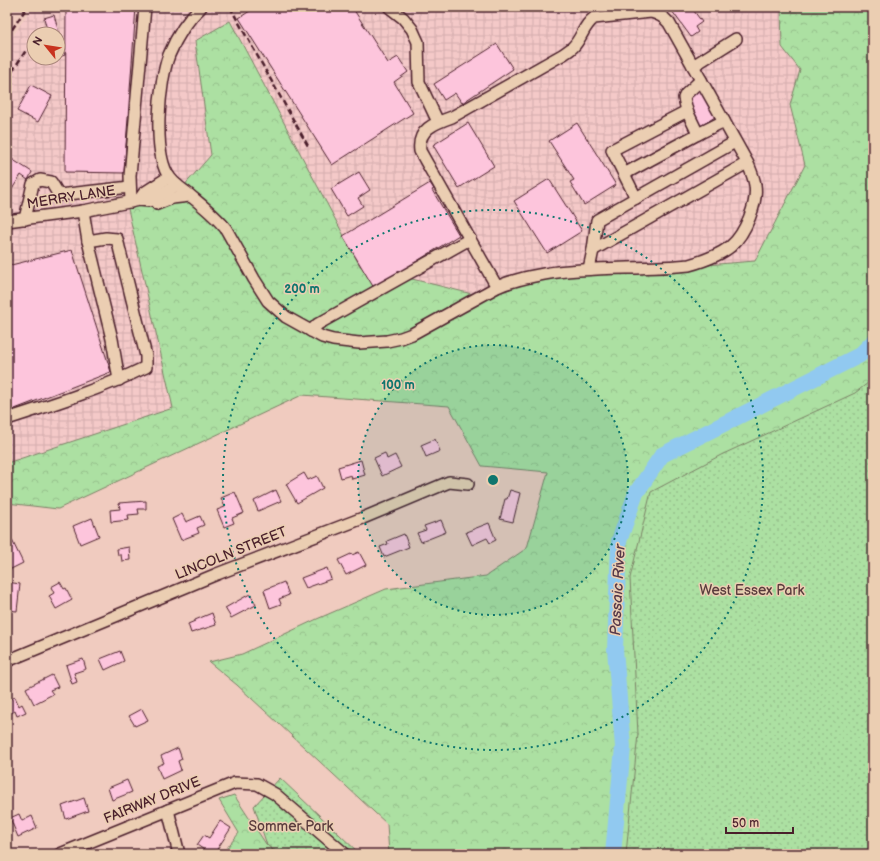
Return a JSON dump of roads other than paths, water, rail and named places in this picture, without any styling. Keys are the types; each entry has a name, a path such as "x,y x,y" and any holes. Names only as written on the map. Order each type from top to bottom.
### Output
{"street":[{"path":"145,7 130,187 135,201 150,207 172,198 190,196"},
{"path":"201,7 184,26 174,44 164,73 158,138 163,160 173,181 223,225 268,301 286,317 322,337 333,340 359,343 380,342 401,338 412,334 497,287 526,277 567,270 689,265 703,261 731,246 746,226 754,203 755,186 753,176 694,66 669,23 660,14 651,12 600,16 594,18 589,22 573,48 452,117 438,122 425,130 420,138 420,151 497,287"},
{"path":"389,7 403,18 412,29 418,42 420,82 438,122"},
{"path":"694,66 736,39"},
{"path":"698,134 686,111 684,98 686,94 701,80"},
{"path":"636,198 612,150 686,111"},
{"path":"624,174 724,121"},
{"path":"589,269 597,220 735,142"},
{"path":"593,250 747,163"},
{"path":"26,219 33,184 40,180 51,182 59,195 130,187"},
{"name":"MERRY LANE","path":"7,221 83,212 135,201 149,201 173,181"},
{"path":"83,212 88,241 112,339 119,380"},
{"path":"7,419 119,380 146,367 146,356 117,238 88,241"},
{"path":"310,331 318,324 470,239"},
{"name":"LINCOLN STREET","path":"7,661 217,574 363,518 449,482 468,484"},
{"name":"FAIRWAY DRIVE","path":"60,854 235,783 257,784 275,794 345,854"},
{"path":"168,810 179,854"}],"waterway":[{"name":"Passaic River","path":"613,854 623,747 615,649 619,541 636,493 662,455 860,355 873,342"}],"railway":[{"path":"7,37 27,7"},
{"path":"230,7 308,146"},
{"path":"7,79 26,50"}],"park label":[{"name":"West Essex Park","path":"752,590"},
{"name":"Sommer Park","path":"291,826"}]}
